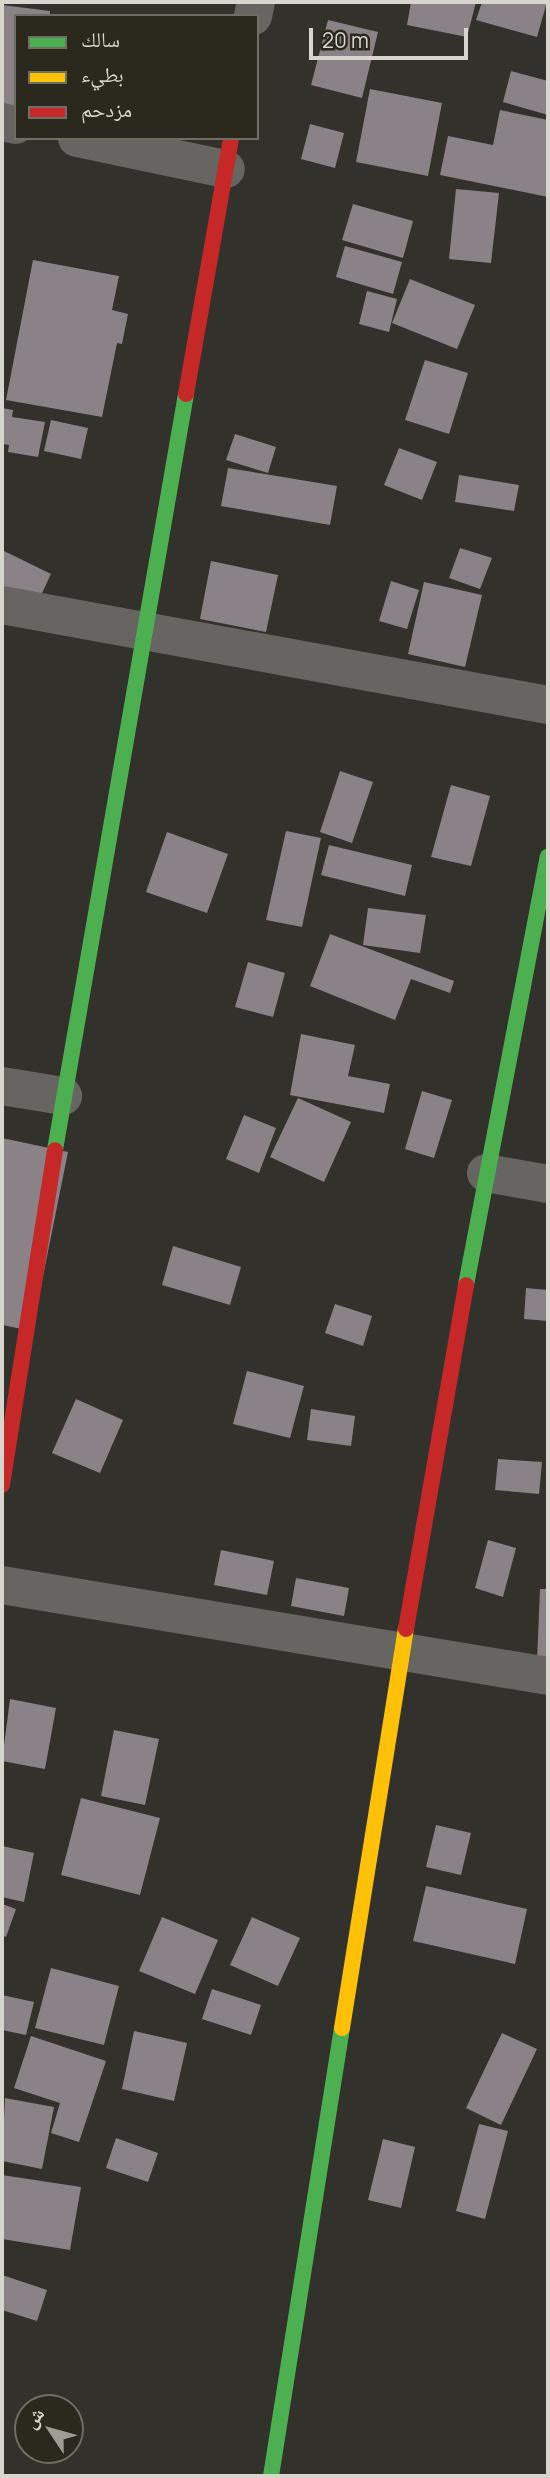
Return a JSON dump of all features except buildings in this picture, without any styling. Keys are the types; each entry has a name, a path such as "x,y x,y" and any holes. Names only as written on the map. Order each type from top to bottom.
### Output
{"street":[{"path":"2,1485 63,1096 228,154 96,140"},
{"path":"2,605 548,705"},
{"path":"271,2476 402,1651 486,1173 548,857"},
{"path":"2,1086 63,1096"},
{"path":"486,1173 548,1184"},
{"path":"2,1586 548,1676"}],"traffic: fast":[{"path":"55,1150 186,394"},
{"path":"466,1285 548,857"},
{"path":"271,2476 342,2028"}],"traffic: slow":[{"path":"342,2028 406,1629"}],"traffic: jam":[{"path":"186,394 231,140"},
{"path":"2,1485 55,1150"},
{"path":"406,1629 466,1285"}]}
